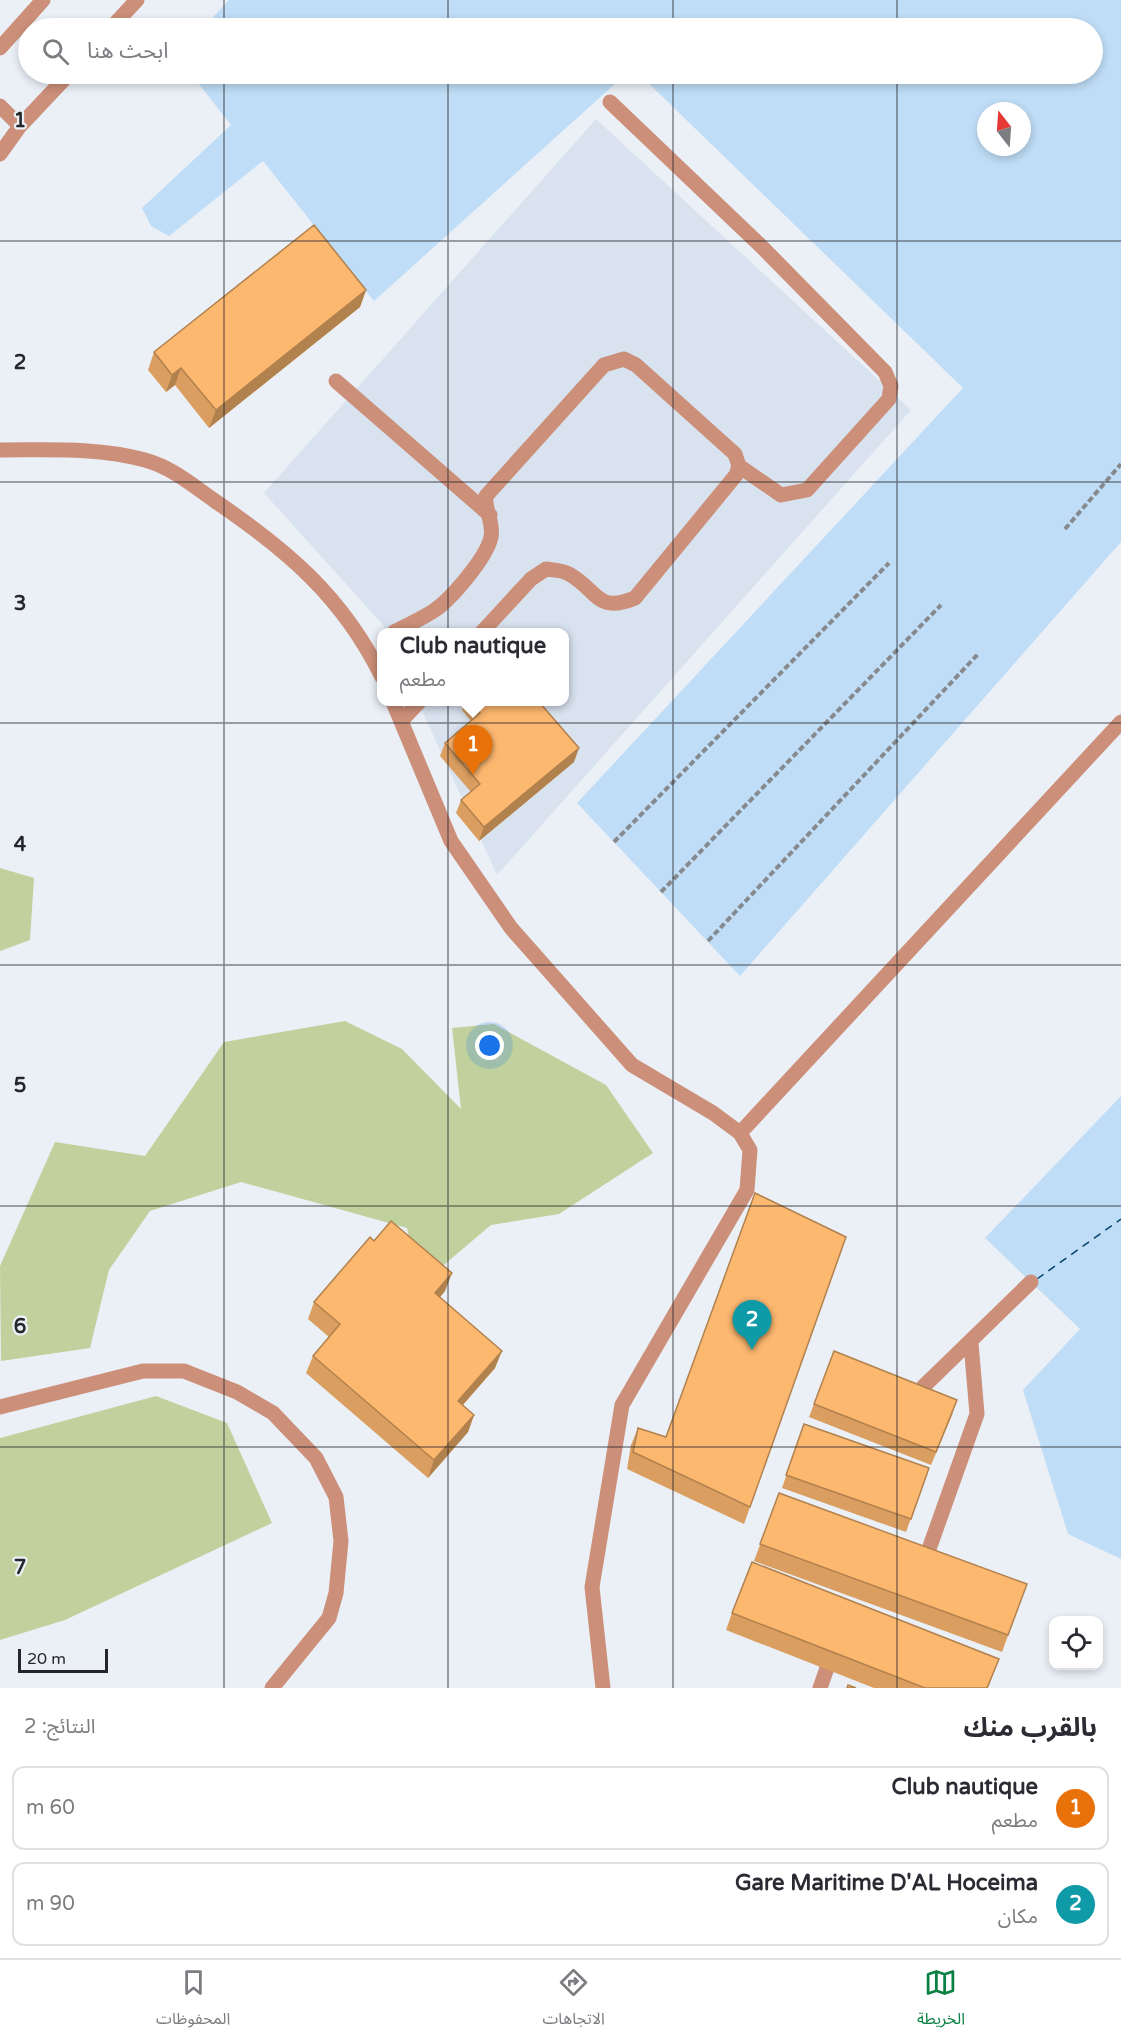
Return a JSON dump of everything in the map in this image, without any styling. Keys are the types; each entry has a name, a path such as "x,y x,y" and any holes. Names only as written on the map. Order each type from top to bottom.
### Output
{"street":[{"path":"27,18 43,0"},
{"path":"120,18 137,0"},
{"path":"0,48 18,28"},
{"path":"0,154 20,126 60,84"},
{"path":"610,102 762,246 885,372 891,386 889,399 807,490 781,495 739,466"},
{"path":"0,106 20,126"},
{"path":"403,628 436,609 483,559 491,536 490,515 485,505 486,496 604,365 624,359 636,365 735,454 739,466 736,475 635,598 617,605 604,602 568,573 546,569 531,579 487,628"},
{"path":"336,381 490,515"},
{"path":"0,450 86,450 146,460 184,477 271,539 314,578 367,648 377,669"},
{"path":"367,648 377,642"},
{"path":"395,706 451,841 511,928 632,1065 713,1113 740,1133 750,1150 747,1190 622,1405 592,1587 603,1688"},
{"path":"402,720 415,706"},
{"path":"740,1133 1121,722"},
{"path":"912,1420 923,1387 971,1343 1031,1282"},
{"path":"919,1578 977,1414 971,1343"},
{"path":"0,1407 143,1371 184,1371 237,1392 273,1413 316,1458 336,1497 341,1541 336,1593 329,1618 272,1688"},
{"path":"820,1688 839,1632"}],"path":[{"path":"1065,530 1121,464"},
{"path":"614,842 889,563"},
{"path":"661,892 941,604"},
{"path":"708,941 979,654"}],"shaded area":[{"path":"596,119 911,410 497,875 420,706 569,706 569,628 384,628 264,493"}],"green space":[{"path":"0,868 34,878 30,940 0,951"},
{"path":"345,1021 402,1049 461,1109 452,1028 494,1024 606,1085 653,1153 559,1214 491,1225 419,1286 407,1228 241,1182 150,1211 109,1270 90,1348 1,1361 0,1266 55,1142 145,1156 224,1042"},
{"path":"156,1396 227,1423 272,1523 65,1620 0,1640 0,1438"}],"water":[{"path":"229,0 1121,0 1121,542 740,976 577,803 963,388 649,84 1103,84 1103,18 212,18"},
{"path":"199,84 615,84 374,301 263,161 169,236 151,226 142,208 231,125"},
{"path":"1121,1096 1121,1559 1068,1534 1023,1390 1080,1329 985,1238"}],"building":[{"path":"314,225 366,290 216,410 181,368 172,375 154,352"},
{"path":"474,706 542,706 579,748 484,827 461,800 480,784 445,743 480,713"},
{"path":"755,1193 846,1237 750,1507 633,1452 638,1428 666,1437"},
{"path":"391,1221 452,1273 435,1293 502,1351 458,1401 474,1415 434,1460 313,1356 340,1324 314,1302 370,1237 374,1241"},
{"path":"834,1351 957,1400 936,1452 814,1404"},
{"path":"804,1424 929,1468 911,1519 786,1475"},
{"path":"779,1493 1027,1584 1008,1635 760,1544"},
{"path":"752,1562 999,1659 987,1688 925,1688 732,1613"}],"ferry route":[{"path":"1037,1279 1121,1219"}],"place":[{"name":"Club nautique","path":"473,775"},
{"name":"Gare Maritime D'AL Hoceima","path":"752,1350"}]}
